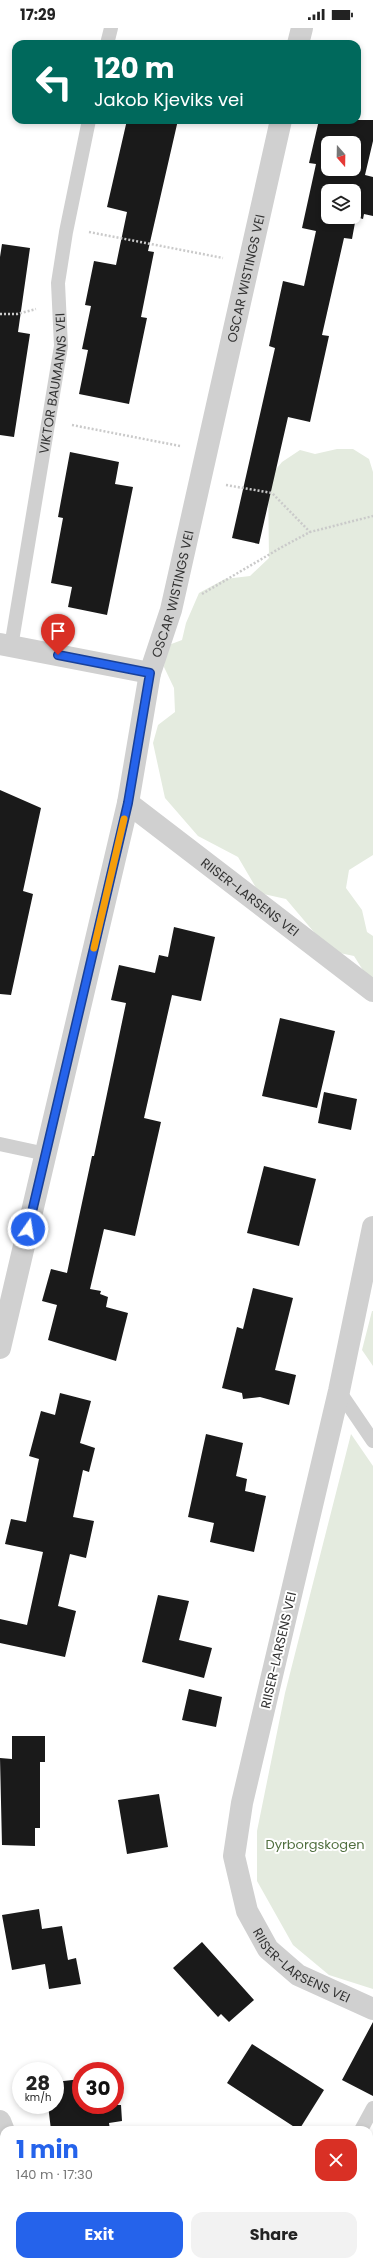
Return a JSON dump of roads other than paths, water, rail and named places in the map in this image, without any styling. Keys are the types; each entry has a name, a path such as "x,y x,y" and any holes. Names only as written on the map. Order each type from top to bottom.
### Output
{"street":[{"path":"299,40 302,28"},
{"name":"OSCAR WISTINGS VEI","path":"0,1348 128,803 150,673 171,610 280,124"},
{"path":"6,645 150,673"},
{"name":"RIISER-LARSENS VEI","path":"128,803 373,991"},
{"name":"RIISER-LARSENS VEI","path":"373,1227 366,1285 339,1391 242,1803 234,1856 247,1912 268,1949 298,1975 373,2009"}],"lane":[{"path":"108,40 111,28"},
{"name":"VIKTOR BAUMANNS VEI","path":"6,645 50,419 62,346 58,283 66,228 88,124"},
{"path":"0,1144 46,1154"},
{"path":"339,1391 373,1441"},
{"path":"363,2126 373,2108"}],"park label":[{"name":"Dyrborgskogen","path":"315,1844"}]}
